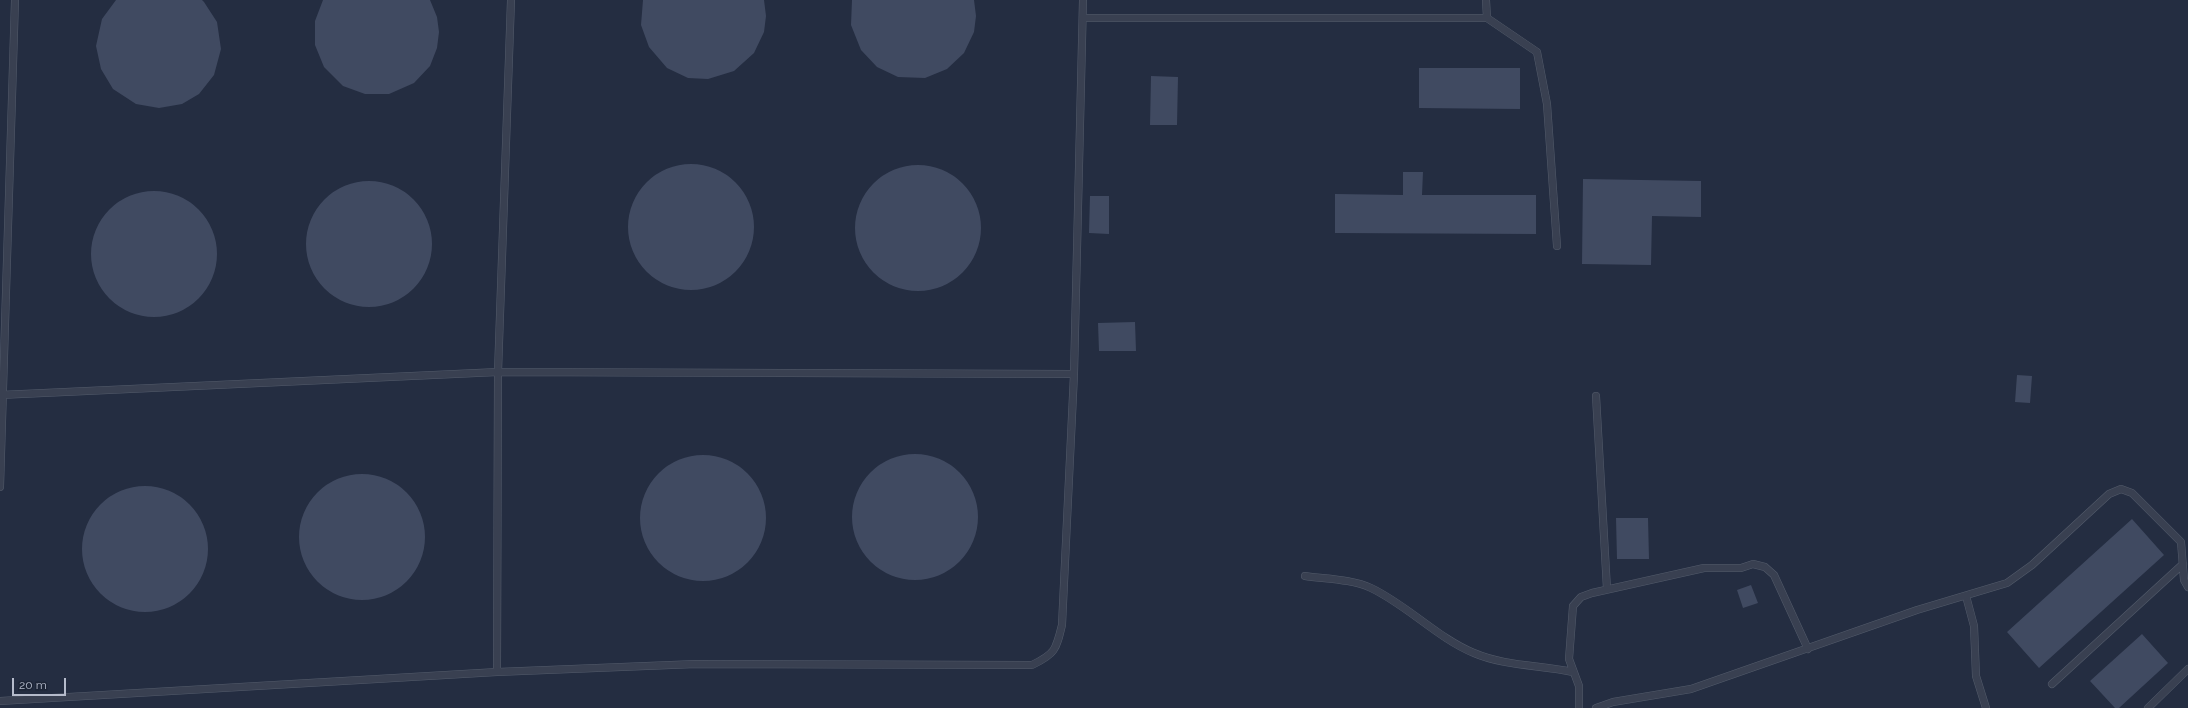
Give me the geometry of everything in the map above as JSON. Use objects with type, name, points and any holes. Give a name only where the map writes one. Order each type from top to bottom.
[{"type":"lane","points":[[0,487],[1,395],[14,0]]},
{"type":"lane","points":[[497,672],[498,372],[511,0]]},
{"type":"lane","points":[[0,701],[497,672],[696,664],[1032,665],[1050,656],[1058,644],[1062,625],[1074,374],[1083,0]]},
{"type":"lane","points":[[1486,0],[1487,18]]},
{"type":"lane","points":[[1083,18],[1487,18],[1537,52],[1547,104],[1557,246]]},
{"type":"lane","points":[[1,395],[498,372],[1074,374]]},
{"type":"lane","points":[[1596,396],[1607,589]]},
{"type":"lane","points":[[1596,708],[1613,702],[1691,689],[1917,610],[2007,584],[2032,565],[2109,494],[2121,489],[2132,493],[2181,542],[2184,580],[2188,587]]},
{"type":"lane","points":[[1579,708],[1579,686],[1569,659],[1573,606],[1581,597],[1607,589],[1704,568],[1741,568],[1753,564],[1765,567],[1774,575],[1808,649]]},
{"type":"lane","points":[[2052,684],[2183,564]]},
{"type":"lane","points":[[1305,576],[1347,581],[1370,587],[1390,598],[1473,653],[1501,660],[1573,672]]},
{"type":"lane","points":[[1966,596],[1974,626],[1976,676],[1986,708]]},
{"type":"lane","points":[[2148,708],[2188,669]]},
{"type":"building","points":[[116,0],[202,0],[204,2],[217,22],[221,49],[214,75],[199,94],[182,104],[159,108],[136,104],[113,89],[101,69],[96,46],[102,19]]},
{"type":"building","points":[[323,0],[430,0],[437,17],[439,32],[437,48],[430,66],[414,83],[389,94],[365,94],[343,86],[324,67],[315,45],[315,21]]},
{"type":"building","points":[[643,0],[764,0],[766,16],[764,32],[754,53],[734,71],[708,79],[688,78],[667,68],[649,47],[641,25]]},
{"type":"building","points":[[852,0],[974,0],[976,16],[974,32],[964,53],[947,69],[925,78],[898,77],[877,67],[861,50],[851,25]]},
{"type":"building","points":[[1419,68],[1520,68],[1520,109],[1419,108]]},
{"type":"building","points":[[1151,76],[1178,77],[1177,125],[1150,125]]},
{"type":"building","points":[[691,164],[715,169],[726,175],[739,187],[749,203],[754,227],[749,251],[743,262],[731,275],[715,285],[691,290],[667,285],[656,279],[643,267],[633,251],[628,227],[633,203],[639,192],[651,179],[667,169]]},
{"type":"building","points":[[918,165],[942,170],[953,176],[966,188],[976,204],[981,228],[976,252],[970,263],[958,276],[942,286],[918,291],[894,286],[883,280],[870,268],[860,252],[855,228],[860,204],[866,193],[878,180],[894,170]]},
{"type":"building","points":[[1403,172],[1423,172],[1422,195],[1536,195],[1536,234],[1335,233],[1335,194],[1403,195]]},
{"type":"building","points":[[1583,179],[1701,181],[1701,217],[1652,216],[1651,265],[1582,264]]},
{"type":"building","points":[[369,181],[393,186],[404,192],[417,204],[427,220],[432,244],[427,268],[421,279],[409,292],[393,302],[369,307],[345,302],[334,296],[321,284],[311,268],[306,244],[311,220],[317,209],[329,196],[345,186]]},
{"type":"building","points":[[154,191],[178,196],[189,202],[202,214],[212,230],[217,254],[212,278],[206,289],[194,302],[178,312],[154,317],[130,312],[119,306],[106,294],[96,278],[91,254],[96,230],[102,219],[114,206],[130,196]]},
{"type":"building","points":[[1090,196],[1109,196],[1109,234],[1089,233]]},
{"type":"building","points":[[1135,322],[1136,351],[1099,351],[1098,323]]},
{"type":"building","points":[[2017,375],[2032,376],[2030,403],[2015,402]]},
{"type":"building","points":[[915,454],[939,459],[950,465],[963,477],[973,493],[978,517],[973,541],[967,552],[955,565],[939,575],[915,580],[891,575],[880,569],[867,557],[857,541],[852,517],[857,493],[863,482],[875,469],[891,459]]},
{"type":"building","points":[[703,455],[727,460],[738,466],[751,478],[761,494],[766,518],[761,542],[755,553],[743,566],[727,576],[703,581],[679,576],[668,570],[655,558],[645,542],[640,518],[645,494],[651,483],[663,470],[679,460]]},
{"type":"building","points":[[362,474],[386,479],[397,485],[410,497],[420,513],[425,537],[420,561],[414,572],[402,585],[386,595],[362,600],[338,595],[327,589],[314,577],[304,561],[299,537],[304,513],[310,502],[322,489],[338,479]]},
{"type":"building","points":[[145,486],[169,491],[180,497],[193,509],[203,525],[208,549],[203,573],[197,584],[185,597],[169,607],[145,612],[121,607],[110,601],[97,589],[87,573],[82,549],[87,525],[93,514],[105,501],[121,491]]},
{"type":"building","points":[[1616,518],[1648,518],[1649,559],[1617,559]]},
{"type":"building","points":[[2132,519],[2164,555],[2039,668],[2007,632]]},
{"type":"building","points":[[1751,585],[1758,603],[1743,608],[1737,590]]},
{"type":"building","points":[[2142,634],[2168,663],[2119,708],[2115,708],[2090,681]]}]
